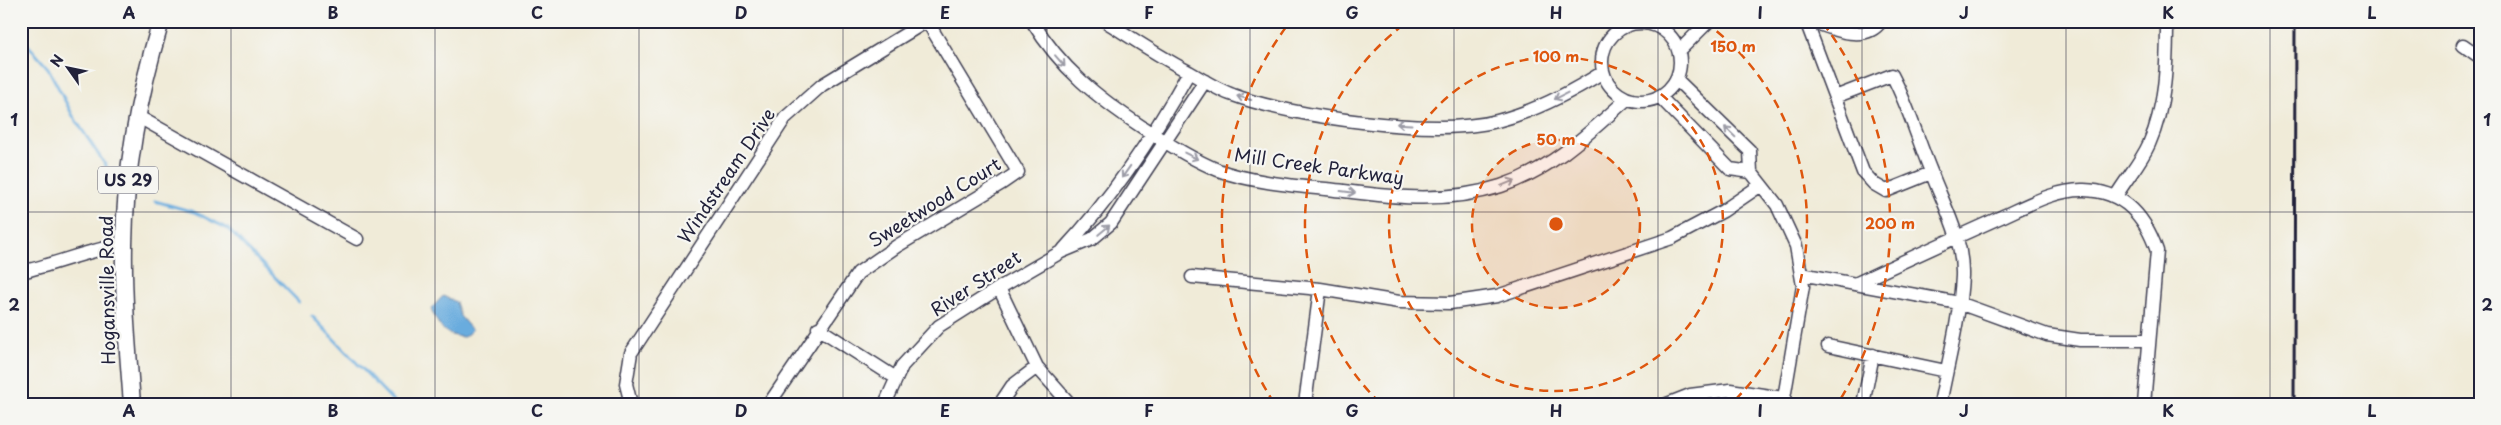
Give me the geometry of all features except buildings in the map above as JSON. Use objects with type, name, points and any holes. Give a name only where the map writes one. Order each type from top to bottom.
[{"type":"main road","name":"Hogansville Road","points":[[132,404],[124,244],[128,180],[137,116],[161,21]]},
{"type":"street","name":"Sweetwood Court","points":[[769,404],[818,328],[858,273],[897,246],[1018,172],[927,21]]},
{"type":"street","name":"Windstream Drive","points":[[631,404],[626,384],[631,353],[785,118],[822,85],[927,21]]},
{"type":"street","name":"Mill Creek Parkway","points":[[1032,21],[1063,65],[1099,98],[1166,143],[1219,170],[1268,181],[1393,198],[1462,197],[1502,185],[1546,166],[1578,143],[1627,98]]},
{"type":"street","points":[[1105,21],[1167,62],[1232,95],[1288,110],[1371,122],[1468,126],[1497,121],[1543,106],[1603,72]]},
{"type":"street","points":[[1679,51],[1709,21]]},
{"type":"street","points":[[1806,21],[1863,172],[1874,184],[1886,191],[1931,173]]},
{"type":"street","points":[[1812,21],[1836,30],[1865,34],[1878,27],[1881,21]]},
{"type":"street","points":[[2116,196],[2149,145],[2158,118],[2167,58],[2167,21]]},
{"type":"street","points":[[1635,22],[1657,23],[1672,36],[1679,51],[1681,62],[1676,79],[1672,86],[1659,96],[1639,101],[1627,98],[1616,92],[1608,83],[1603,72],[1602,59],[1604,47],[1612,35],[1622,27],[1635,22]]},
{"type":"street","points":[[2463,45],[2480,57]]},
{"type":"street","name":"River Street","points":[[1061,252],[1096,215],[1152,134],[1189,72]]},
{"type":"street","points":[[1835,97],[1892,75],[1908,106],[1931,173],[1958,236],[1962,274],[1959,303],[1940,404]]},
{"type":"street","points":[[1667,404],[1690,396],[1730,390],[1783,401],[1803,286],[1796,246],[1777,205],[1751,172],[1750,151],[1676,79]]},
{"type":"street","name":"River Street","points":[[885,404],[902,366],[939,326],[1061,252],[1092,239],[1112,223],[1205,81]]},
{"type":"street","points":[[1659,96],[1730,169],[1751,172]]},
{"type":"street","points":[[137,116],[356,239]]},
{"type":"street","points":[[1192,277],[1320,289],[1399,302],[1450,303],[1498,296],[1672,238],[1723,211],[1761,185]]},
{"type":"street","points":[[1855,284],[1958,236],[2060,194],[2084,190],[2116,196],[2137,212],[2149,228],[2157,251],[2144,404]]},
{"type":"street","points":[[21,272],[58,263],[103,248],[124,244]]},
{"type":"street","points":[[1801,274],[1959,303],[2047,335],[2080,340],[2148,340]]},
{"type":"street","points":[[999,288],[1037,368],[1070,404]]},
{"type":"street","points":[[1305,404],[1320,289]]},
{"type":"street","points":[[818,328],[896,378]]},
{"type":"street","points":[[1828,346],[1946,371]]},
{"type":"street","points":[[1863,404],[1873,355]]},
{"type":"street","points":[[1000,404],[1012,386],[1037,368]]},
{"type":"water","points":[[443,296],[456,302],[460,316],[472,330],[464,337],[451,335],[446,332],[431,309]]},
{"type":"waterway","points":[[21,37],[48,68],[73,116],[112,175]]},
{"type":"waterway","points":[[155,201],[194,212],[228,229],[299,302]]},
{"type":"waterway","points":[[312,316],[396,404]]},
{"type":"railway","points":[[2294,404],[2295,21]]}]
